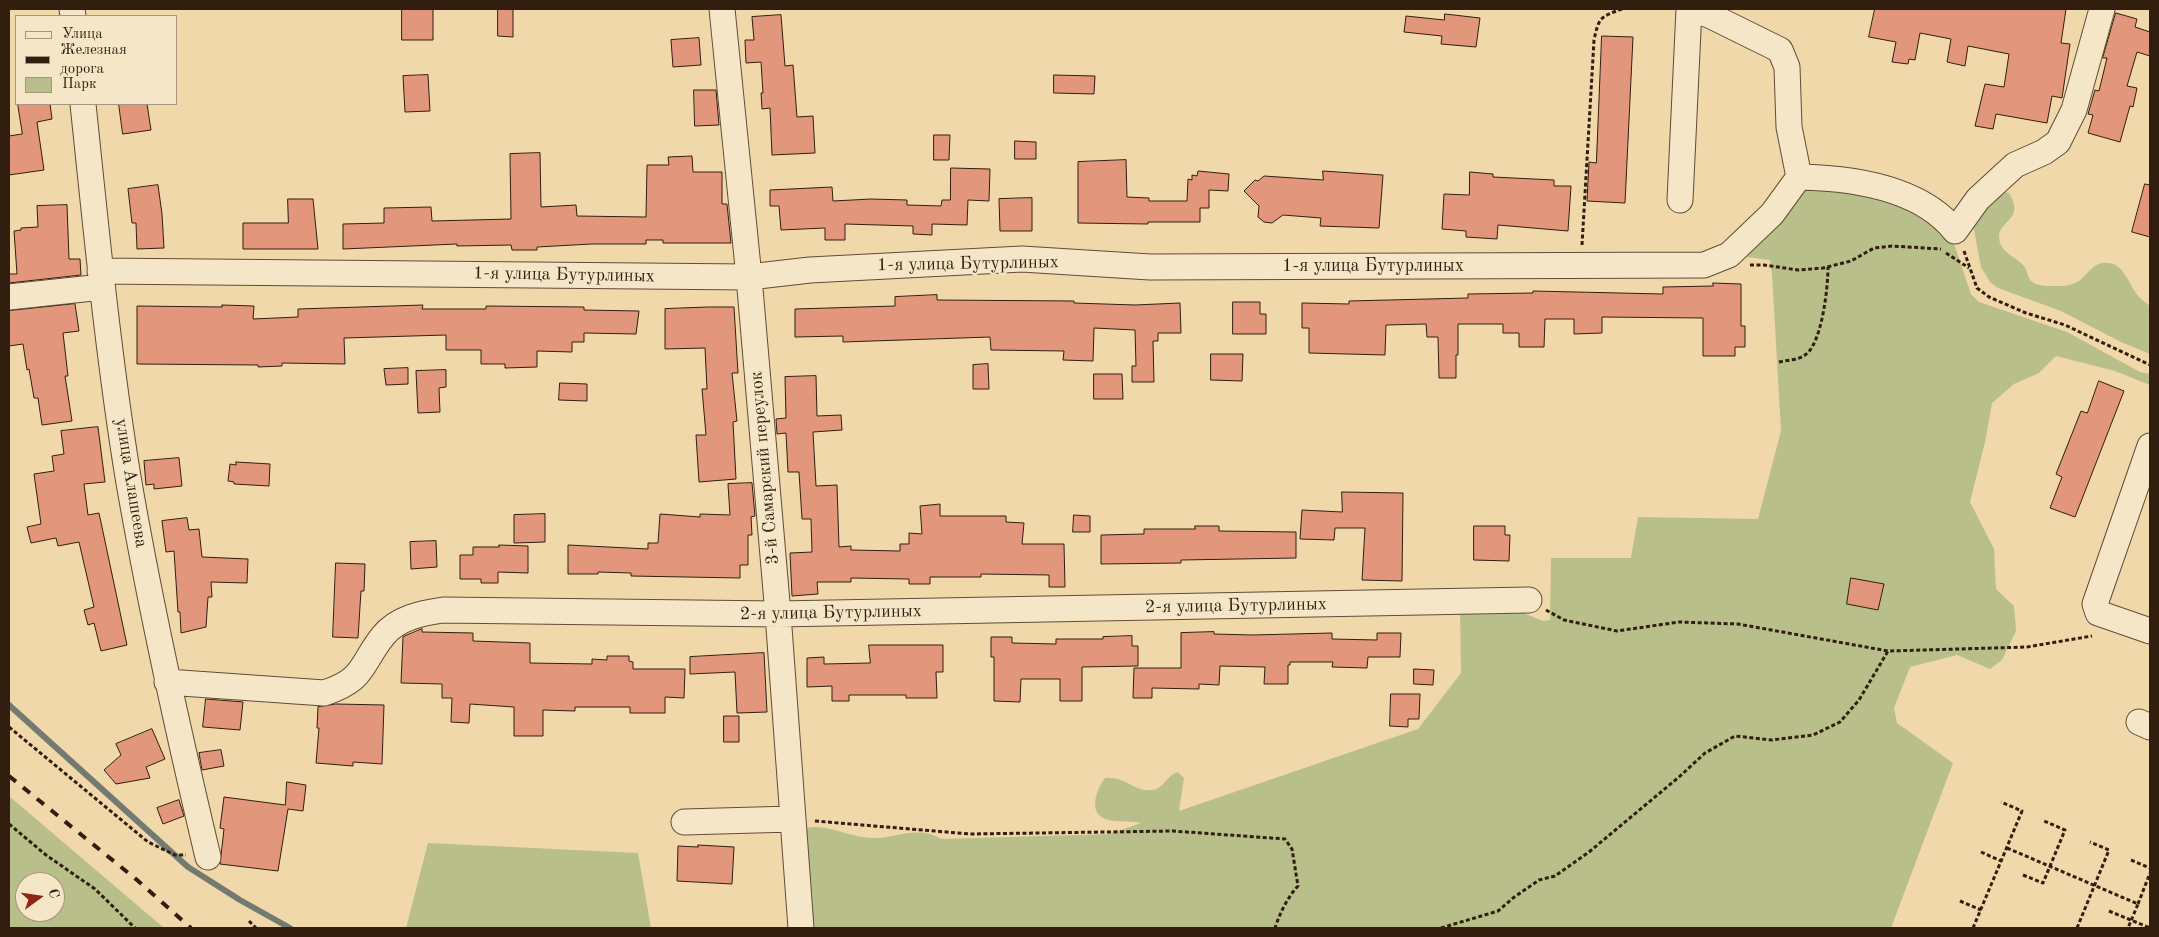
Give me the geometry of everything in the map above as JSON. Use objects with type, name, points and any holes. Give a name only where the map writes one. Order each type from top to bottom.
[{"type":"street","name":"3-й Самарский переулок","points":[[722,9],[749,277],[778,614],[801,928]]},
{"type":"street","points":[[1680,200],[1689,9],[1709,15],[1780,50],[1787,67],[1788,127],[1798,177],[1857,181],[1912,198],[1936,212],[1955,231],[1978,199],[2015,165],[2044,152],[2058,142],[2074,110],[2102,9]]},
{"type":"street","name":"улица Алашеева","points":[[83,105],[101,279],[128,477],[167,682],[208,857]]},
{"type":"street","name":"1-я улица Бутурлиных","points":[[9,297],[101,279],[749,277],[810,270],[1022,259],[1150,267],[1704,265],[1729,255],[1772,214],[1798,177]]},
{"type":"street","points":[[2150,446],[2095,604],[2098,613],[2150,631]]},
{"type":"street","name":"2-я улица Бутурлиных","points":[[167,682],[324,693],[341,688],[352,681],[364,667],[384,634],[402,621],[422,613],[443,610],[778,614],[1529,600]]},
{"type":"street","points":[[684,822],[792,820]]},
{"type":"path","points":[[1581,266],[1594,40],[1600,19],[1604,15],[1622,9]]},
{"type":"path","points":[[1955,231],[1961,242],[1977,288],[1989,297],[2026,313],[2065,325],[2150,365]]},
{"type":"path","points":[[1747,265],[1764,265],[1798,270],[1828,267],[1851,261],[1874,248],[1892,246],[1940,248],[1970,268]]},
{"type":"path","points":[[1779,362],[1804,357],[1816,344],[1828,291],[1828,267]]},
{"type":"path","points":[[1529,600],[1564,620],[1617,631],[1678,622],[1738,624],[1888,651],[2028,647],[2100,634]]},
{"type":"path","points":[[1441,928],[1498,911],[1539,880],[1556,876],[1589,852],[1705,753],[1735,736],[1772,740],[1813,735],[1840,722],[1859,700],[1888,651]]},
{"type":"path","points":[[9,726],[148,842],[175,855],[208,857]]},
{"type":"path","points":[[1973,928],[2022,811],[2001,802]]},
{"type":"path","points":[[792,820],[970,834],[1173,830],[1285,839],[1292,849],[1298,886],[1279,914],[1275,928]]},
{"type":"path","points":[[2023,875],[2043,883],[2065,830],[2044,821]]},
{"type":"path","points":[[9,824],[46,855],[95,889],[135,928]]},
{"type":"path","points":[[2077,928],[2109,850],[2090,842]]},
{"type":"path","points":[[2006,848],[2138,904]]},
{"type":"path","points":[[1981,852],[2002,861]]},
{"type":"path","points":[[2131,860],[2150,868]]},
{"type":"path","points":[[2128,928],[2150,873]]},
{"type":"path","points":[[1960,902],[1981,910]]},
{"type":"path","points":[[2109,911],[2150,928]]},
{"type":"path","points":[[249,921],[256,928]]},
{"type":"green space","points":[[1824,184],[1920,211],[1953,241],[1971,294],[1979,302],[2067,332],[2140,372],[2150,374],[2150,385],[2115,371],[2056,356],[2039,373],[2014,384],[1992,403],[1985,442],[1970,502],[1994,549],[1996,589],[2014,606],[2016,631],[2002,660],[1990,669],[1957,655],[1910,667],[1894,708],[1897,723],[1953,763],[1891,928],[805,928],[805,828],[822,827],[856,836],[873,838],[908,833],[924,833],[941,839],[1110,834],[1141,823],[1112,821],[1100,816],[1096,811],[1095,801],[1098,790],[1105,778],[1118,779],[1141,789],[1153,790],[1160,787],[1178,772],[1184,778],[1179,811],[1418,729],[1461,673],[1460,608],[1506,606],[1543,621],[1550,620],[1551,558],[1631,558],[1638,517],[1758,519],[1781,431],[1772,274],[1770,260],[1740,256],[1800,189]]},
{"type":"green space","points":[[2000,191],[2009,193],[2014,203],[2012,217],[2000,231],[1999,238],[2002,247],[2024,266],[2031,281],[2044,286],[2069,285],[2075,283],[2098,264],[2109,263],[2119,268],[2139,297],[2150,306],[2150,354],[2121,342],[2061,311],[1998,288],[1990,282],[1981,267],[1973,224]]},
{"type":"green space","points":[[9,796],[164,928],[9,928]]},
{"type":"green space","points":[[428,843],[638,853],[651,928],[406,928]]},
{"type":"building","points":[[402,9],[433,9],[433,40],[402,40]]},
{"type":"building","points":[[498,9],[513,9],[513,37],[498,36]]},
{"type":"building","points":[[1875,9],[2066,9],[2061,43],[2070,44],[2062,98],[2052,96],[2047,123],[1996,114],[1993,129],[1975,126],[1985,84],[2004,87],[2009,54],[1968,46],[1965,66],[1947,62],[1951,39],[1920,33],[1915,60],[1909,59],[1908,64],[1892,62],[1896,42],[1869,37]]},
{"type":"building","points":[[2116,13],[2137,19],[2135,27],[2150,32],[2150,56],[2137,52],[2127,86],[2137,88],[2133,107],[2130,106],[2120,142],[2088,133],[2093,115],[2088,114],[2095,90],[2099,91],[2107,58],[2103,58]]},
{"type":"building","points":[[1445,14],[1480,18],[1476,47],[1441,44],[1442,36],[1404,32],[1406,16],[1444,20]]},
{"type":"building","points":[[781,15],[785,66],[793,65],[797,117],[813,116],[815,153],[772,155],[770,108],[762,109],[761,62],[746,63],[745,40],[754,40],[752,17]]},
{"type":"building","points":[[1602,36],[1633,37],[1625,203],[1587,201],[1589,162],[1596,163]]},
{"type":"building","points":[[699,38],[701,65],[673,67],[671,40]]},
{"type":"building","points":[[428,75],[430,111],[405,112],[403,76]]},
{"type":"building","points":[[1054,75],[1095,76],[1094,94],[1054,93]]},
{"type":"building","points":[[694,90],[716,90],[719,125],[695,126]]},
{"type":"building","points":[[18,105],[50,105],[52,119],[37,122],[44,170],[9,175],[9,136],[22,134]]},
{"type":"building","points":[[119,105],[147,105],[151,130],[123,134]]},
{"type":"building","points":[[934,135],[950,135],[949,160],[934,160]]},
{"type":"building","points":[[1015,141],[1036,142],[1036,159],[1015,159]]},
{"type":"building","points":[[540,153],[541,207],[576,205],[577,216],[646,217],[647,165],[669,165],[668,157],[692,156],[693,172],[722,172],[722,204],[727,204],[731,243],[663,243],[663,240],[646,240],[646,244],[537,247],[537,250],[512,250],[511,245],[457,246],[457,244],[343,249],[343,224],[384,223],[384,208],[431,207],[432,221],[511,219],[510,154]]},
{"type":"building","points":[[1126,160],[1127,197],[1149,198],[1149,201],[1187,201],[1188,179],[1192,180],[1192,175],[1197,176],[1198,171],[1229,174],[1228,191],[1209,190],[1209,208],[1200,208],[1200,222],[1148,222],[1148,224],[1078,223],[1078,162]]},
{"type":"building","points":[[951,168],[990,169],[989,201],[968,200],[967,225],[932,224],[932,235],[913,234],[913,226],[845,224],[845,240],[825,240],[825,228],[781,230],[779,206],[770,206],[770,190],[832,187],[833,201],[907,200],[907,205],[941,206],[942,200],[950,200]]},
{"type":"building","points":[[1323,171],[1383,175],[1379,228],[1320,226],[1321,218],[1283,215],[1272,223],[1264,222],[1258,217],[1259,206],[1244,191],[1255,180],[1258,181],[1264,176],[1323,180]]},
{"type":"building","points":[[1470,172],[1493,174],[1493,177],[1554,180],[1554,186],[1571,186],[1568,231],[1498,225],[1497,239],[1466,237],[1466,231],[1442,229],[1444,194],[1469,195]]},
{"type":"building","points":[[2145,184],[2150,185],[2150,237],[2132,232]]},
{"type":"building","points":[[158,185],[164,248],[137,249],[136,223],[132,223],[128,189]]},
{"type":"building","points":[[1032,198],[1032,231],[1000,231],[999,199]]},
{"type":"building","points":[[288,199],[313,199],[318,249],[243,249],[243,223],[288,223]]},
{"type":"building","points":[[67,205],[69,259],[80,259],[81,275],[9,283],[9,274],[17,274],[14,231],[21,230],[21,228],[38,227],[37,206]]},
{"type":"building","points":[[1713,283],[1741,284],[1741,326],[1745,326],[1745,347],[1735,347],[1735,356],[1703,356],[1703,318],[1602,317],[1602,333],[1574,334],[1574,319],[1545,319],[1544,347],[1519,347],[1519,333],[1503,333],[1503,324],[1458,324],[1456,378],[1439,378],[1438,337],[1427,337],[1426,324],[1386,325],[1385,355],[1309,353],[1309,328],[1302,328],[1302,303],[1349,304],[1349,301],[1468,298],[1468,294],[1533,293],[1533,291],[1663,294],[1663,287],[1713,286]]},
{"type":"building","points":[[937,295],[937,300],[1074,301],[1074,303],[1135,305],[1180,303],[1181,333],[1158,333],[1158,341],[1153,341],[1154,382],[1132,382],[1132,366],[1136,366],[1135,330],[1094,328],[1093,361],[1063,360],[1064,351],[991,350],[990,337],[843,342],[843,336],[795,337],[795,309],[895,306],[895,297]]},
{"type":"building","points":[[1233,302],[1260,302],[1260,314],[1266,314],[1266,334],[1233,334]]},
{"type":"building","points":[[75,304],[79,331],[63,333],[68,376],[65,376],[72,421],[42,425],[38,398],[34,398],[23,344],[9,346],[9,311]]},
{"type":"building","points":[[222,305],[254,306],[253,319],[298,317],[298,309],[423,305],[422,309],[486,309],[486,306],[584,307],[584,310],[639,311],[636,334],[584,333],[584,342],[572,342],[572,352],[537,351],[537,367],[505,368],[505,364],[481,364],[481,350],[446,350],[446,335],[344,338],[345,364],[282,363],[282,366],[258,367],[258,365],[137,364],[137,306],[222,307]]},
{"type":"building","points":[[734,307],[738,373],[732,373],[737,421],[733,422],[736,479],[699,482],[696,435],[706,435],[702,389],[707,389],[705,348],[665,349],[665,309]]},
{"type":"building","points":[[1211,354],[1243,354],[1242,381],[1211,380]]},
{"type":"building","points":[[988,364],[989,389],[973,389],[973,365]]},
{"type":"building","points":[[408,368],[408,384],[386,385],[384,369]]},
{"type":"building","points":[[446,370],[446,387],[439,388],[440,412],[418,413],[416,371]]},
{"type":"building","points":[[1094,374],[1122,374],[1123,399],[1094,399]]},
{"type":"building","points":[[816,376],[817,416],[841,415],[842,430],[813,432],[816,486],[837,485],[839,547],[851,546],[851,550],[900,551],[900,544],[909,544],[909,533],[922,534],[920,506],[940,504],[940,516],[1006,516],[1006,522],[1024,523],[1022,544],[1064,544],[1065,587],[1049,587],[1049,575],[981,574],[981,577],[930,577],[930,584],[909,584],[909,579],[851,578],[851,582],[817,582],[818,594],[792,596],[790,553],[812,552],[811,519],[802,519],[799,472],[788,472],[786,433],[777,434],[776,419],[786,418],[785,377]]},
{"type":"building","points":[[2099,381],[2124,391],[2075,517],[2050,508],[2062,477],[2056,474],[2081,411],[2087,413]]},
{"type":"building","points":[[560,383],[587,384],[587,401],[559,400]]},
{"type":"building","points":[[98,427],[105,482],[84,484],[88,515],[99,513],[127,645],[101,651],[94,623],[88,625],[84,610],[94,607],[79,542],[58,546],[56,538],[31,543],[27,527],[41,524],[34,474],[54,471],[52,456],[64,454],[61,431]]},
{"type":"building","points":[[179,458],[182,486],[154,489],[154,484],[146,485],[144,461]]},
{"type":"building","points":[[236,462],[270,464],[269,486],[234,484],[234,482],[228,481],[230,464],[236,465]]},
{"type":"building","points":[[752,483],[755,516],[751,517],[752,535],[748,535],[748,565],[740,565],[740,578],[631,576],[631,573],[598,572],[598,574],[568,574],[568,545],[648,549],[648,543],[658,543],[660,514],[700,517],[700,514],[730,515],[728,484]]},
{"type":"building","points":[[1342,492],[1403,493],[1402,581],[1362,580],[1365,528],[1335,528],[1334,540],[1300,539],[1302,510],[1342,512]]},
{"type":"building","points":[[545,514],[545,542],[514,543],[514,515]]},
{"type":"building","points":[[1074,515],[1090,516],[1090,532],[1073,532]]},
{"type":"building","points":[[187,518],[189,530],[199,529],[202,557],[248,559],[247,583],[211,582],[212,597],[208,597],[206,627],[181,633],[174,551],[166,552],[162,521]]},
{"type":"building","points":[[1195,526],[1219,526],[1219,531],[1296,532],[1296,558],[1181,560],[1181,563],[1101,564],[1101,535],[1144,534],[1144,529],[1195,529]]},
{"type":"building","points":[[1474,526],[1505,526],[1505,535],[1510,535],[1509,561],[1474,560]]},
{"type":"building","points":[[436,541],[437,567],[411,569],[410,542]]},
{"type":"building","points":[[499,545],[528,546],[528,573],[498,572],[498,583],[481,583],[481,579],[460,579],[460,555],[473,555],[473,547],[499,547]]},
{"type":"building","points":[[336,563],[365,564],[364,591],[361,591],[358,638],[333,637]]},
{"type":"building","points":[[1851,578],[1884,584],[1878,610],[1847,604]]},
{"type":"building","points":[[422,629],[422,632],[473,633],[473,641],[530,643],[530,663],[592,664],[592,659],[607,660],[607,656],[629,656],[629,661],[633,662],[633,669],[685,669],[684,698],[665,697],[665,713],[630,713],[630,707],[575,707],[575,711],[543,710],[543,736],[514,736],[514,707],[470,704],[469,723],[451,722],[452,698],[442,698],[442,684],[401,683],[403,637]]},
{"type":"building","points":[[1214,632],[1214,634],[1252,635],[1332,633],[1332,639],[1377,640],[1377,633],[1401,633],[1400,657],[1368,657],[1367,668],[1332,667],[1333,662],[1290,662],[1290,665],[1288,665],[1288,684],[1264,684],[1265,667],[1220,666],[1219,685],[1199,684],[1199,689],[1152,688],[1152,698],[1133,698],[1134,668],[1181,668],[1181,633]]},
{"type":"building","points":[[1132,636],[1132,646],[1138,646],[1138,666],[1082,667],[1082,701],[1060,701],[1060,679],[1021,679],[1020,702],[994,701],[994,657],[991,657],[991,637],[1012,637],[1012,643],[1056,644],[1056,639],[1103,639],[1103,637]]},
{"type":"building","points":[[869,645],[943,645],[943,672],[936,672],[937,698],[906,698],[906,695],[849,695],[849,701],[832,701],[832,686],[807,687],[807,658],[824,657],[824,664],[870,663]]},
{"type":"building","points":[[764,653],[767,712],[737,713],[735,672],[690,674],[690,657]]},
{"type":"building","points":[[1414,669],[1434,670],[1433,685],[1414,684]]},
{"type":"building","points":[[1391,694],[1420,694],[1419,719],[1408,719],[1408,727],[1390,726]]},
{"type":"building","points":[[206,699],[243,702],[240,730],[203,727]]},
{"type":"building","points":[[336,704],[384,705],[382,764],[353,762],[353,766],[316,763],[319,728],[317,728],[318,707]]},
{"type":"building","points":[[724,716],[739,716],[739,742],[724,742]]},
{"type":"building","points":[[152,729],[165,759],[146,767],[150,778],[116,784],[104,770],[121,755],[116,744]]},
{"type":"building","points":[[221,750],[224,766],[202,770],[199,753]]},
{"type":"building","points":[[287,782],[306,785],[303,811],[288,809],[278,871],[220,864],[224,829],[220,828],[224,797],[285,805]]},
{"type":"building","points":[[179,800],[184,816],[163,824],[157,808]]},
{"type":"building","points":[[698,845],[734,847],[732,884],[677,881],[678,846],[698,847]]},
{"type":"waterway","points":[[9,705],[188,867],[240,900],[290,928]]},
{"type":"railway","points":[[9,776],[137,880],[191,928]]}]
